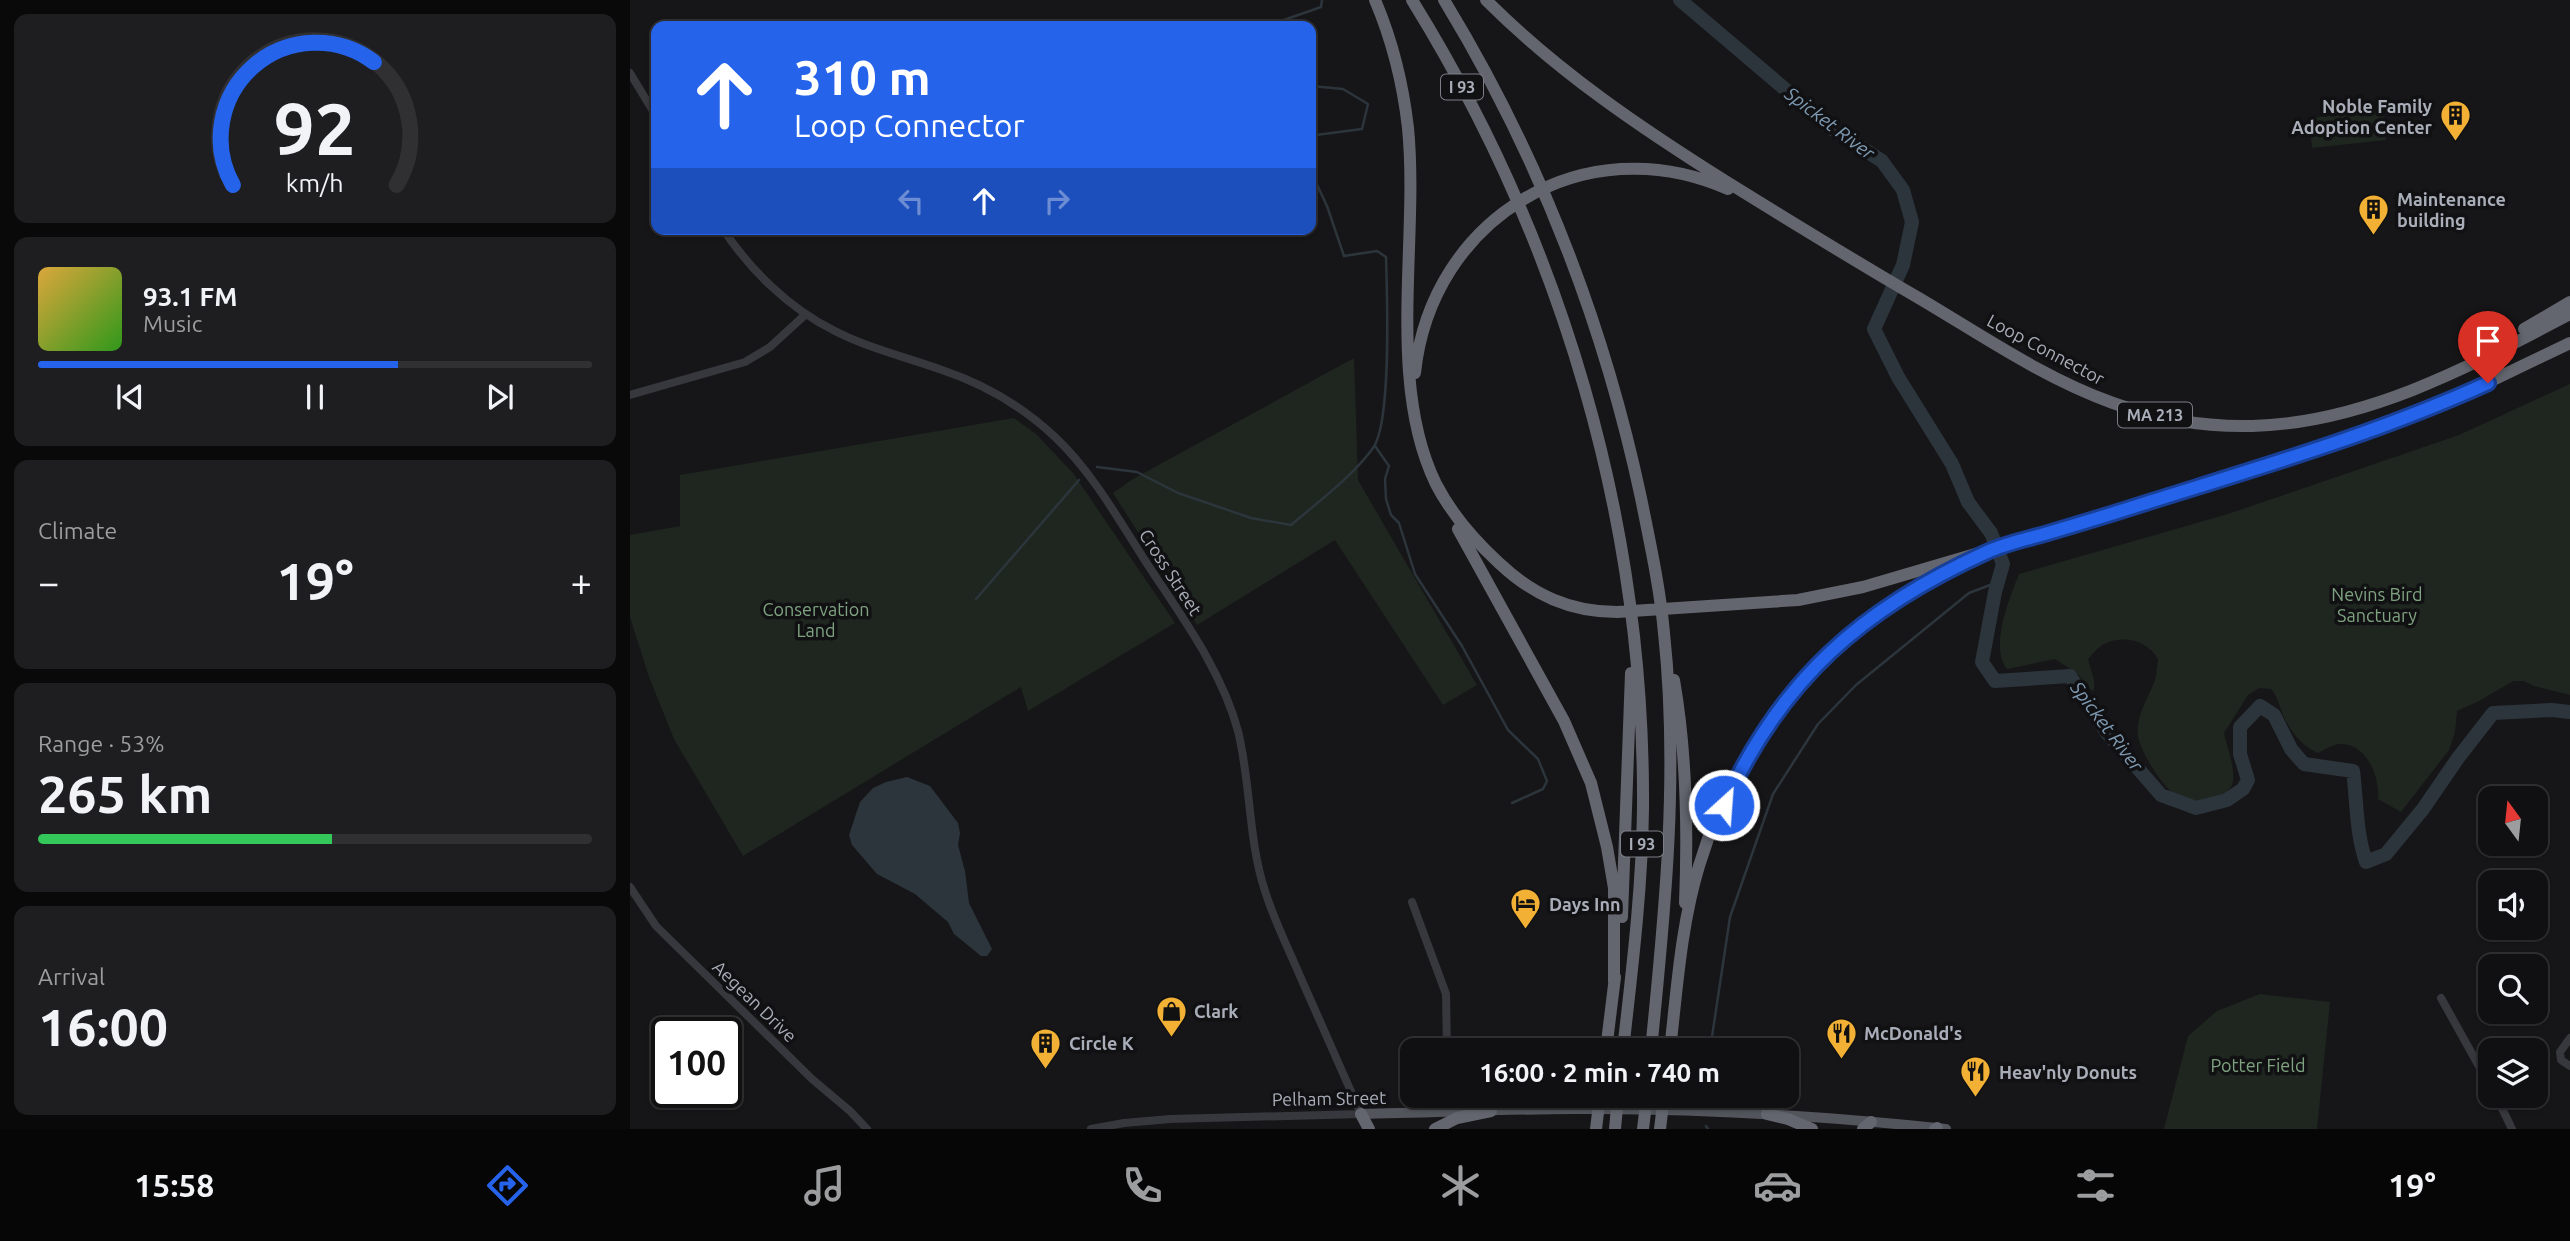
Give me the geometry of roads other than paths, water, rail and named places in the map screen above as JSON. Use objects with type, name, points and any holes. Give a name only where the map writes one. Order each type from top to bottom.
[{"type":"highway","points":[[1375,0],[1395,60],[1408,127],[1409,381],[1423,451],[1461,536],[1564,721],[1591,783],[1614,888],[1614,982]]},
{"type":"highway","name":"I 93","points":[[1412,0],[1468,99],[1528,225],[1564,321],[1597,432],[1611,494],[1629,586],[1641,720],[1642,836],[1636,939],[1624,1038]]},
{"type":"highway","name":"I 93","points":[[1444,0],[1496,90],[1533,165],[1588,305],[1619,408],[1658,585],[1665,634],[1671,795],[1668,879],[1652,1038]]},
{"type":"highway","points":[[1486,0],[1543,52],[1600,97],[1674,149],[1766,206]]},
{"type":"highway","points":[[1415,410],[1415,373],[1419,348],[1425,320],[1441,285],[1452,265],[1474,237],[1499,215],[1526,197],[1579,176],[1640,169],[1701,179],[1766,206]]},
{"type":"highway","name":"Loop Connector","points":[[1766,206],[1887,280],[2073,387],[2115,404],[2164,418],[2221,425],[2260,425],[2301,422],[2363,407],[2441,377],[2570,314]]},
{"type":"highway","points":[[2441,377],[2570,302]]},
{"type":"highway","points":[[1443,497],[1474,539],[1523,583],[1557,603],[1596,612],[1617,612],[1819,597],[2013,544],[2338,443],[2452,399],[2570,345]]},
{"type":"highway","points":[[1683,942],[1699,866],[1717,821],[1748,757],[1785,701],[1810,670],[1867,619],[1920,584],[1988,551]]},
{"type":"highway","points":[[1665,634],[1679,711],[1687,832],[1683,942],[1671,1038]]},
{"type":"highway","points":[[1607,1038],[1624,894],[1626,771],[1634,638]]},
{"type":"highway","points":[[1596,1129],[1599,1108]]},
{"type":"highway","points":[[1615,1129],[1617,1108]]},
{"type":"highway","points":[[1643,1129],[1646,1108]]},
{"type":"highway","points":[[1660,1129],[1663,1108]]},
{"type":"highway","points":[[1435,1129],[1457,1118],[1491,1111]]},
{"type":"highway","points":[[1361,1114],[1363,1129]]},
{"type":"highway","points":[[1361,1114],[1369,1129]]},
{"type":"highway","points":[[1767,1114],[1812,1129]]},
{"type":"main road","name":"Pelham Street","points":[[1361,1114],[1574,1109],[1767,1114],[1868,1126],[1939,1129]]},
{"type":"street","points":[[630,73],[651,108]]},
{"type":"street","name":"Cross Street","points":[[728,235],[762,278],[806,314],[849,338],[942,369],[1005,399],[1032,417],[1054,435],[1097,488],[1196,640],[1225,694],[1237,727],[1244,758],[1255,846],[1265,891],[1361,1114]]},
{"type":"street","points":[[630,395],[745,362],[770,348],[806,314]]},
{"type":"street","name":"Aegean Drive","points":[[630,887],[656,926],[866,1129]]},
{"type":"street","points":[[1412,902],[1446,994],[1447,1038]]},
{"type":"street","points":[[2441,998],[2478,1064]]},
{"type":"street","points":[[2570,1038],[2560,1052],[2561,1060],[2570,1066]]},
{"type":"street","points":[[1444,1112],[1446,1108]]},
{"type":"street","points":[[2502,1108],[2512,1129]]},
{"type":"street","name":"Pelham Street","points":[[1091,1129],[1124,1123],[1182,1119],[1361,1114]]},
{"type":"waterway","points":[[1281,21],[1321,7],[1322,0]]},
{"type":"waterway","name":"Spicket River","points":[[1680,0],[1831,128],[1882,161],[1903,190],[1912,222],[1903,265],[1874,329],[1898,377],[1952,464],[1968,502],[1991,533],[2003,564],[1982,662],[1995,681],[2070,676],[2107,733],[2161,795],[2196,808],[2227,800],[2243,789],[2248,780],[2240,754],[2240,727],[2260,706],[2274,715],[2291,749],[2304,764],[2353,771],[2359,829],[2366,862],[2386,854],[2423,809],[2493,713],[2552,710],[2570,712]]},
{"type":"waterway","points":[[1316,86],[1343,89],[1368,104],[1362,129],[1316,135]]},
{"type":"waterway","points":[[1097,467],[1137,472],[1178,493],[1251,518],[1291,525],[1346,478],[1373,448],[1379,434],[1386,386],[1386,257],[1377,251],[1344,256],[1316,183]]},
{"type":"waterway","points":[[1375,446],[1389,466],[1385,479],[1386,499],[1391,515],[1399,523],[1415,574],[1462,646],[1508,730],[1538,759],[1547,781],[1543,789],[1512,803]]},
{"type":"waterway","points":[[976,599],[1079,480]]},
{"type":"waterway","points":[[1712,1038],[1730,917],[1773,794],[1818,724],[1856,685],[1969,593],[1998,582]]},
{"type":"place","name":"Noble Family Adoption Center","points":[[2455,143]]},
{"type":"place","name":"Maintenance building","points":[[2374,236]]},
{"type":"place","name":"Days Inn","points":[[1526,931]]},
{"type":"place","name":"Clark","points":[[1171,1038]]},
{"type":"place","name":"McDonald's","points":[[1841,1060]]},
{"type":"place","name":"Circle K","points":[[1046,1070]]},
{"type":"place","name":"Heav'nly Donuts","points":[[1976,1099]]},
{"type":"park label","name":"Nevins Bird Sanctuary","points":[[2377,604]]},
{"type":"park label","name":"Conservation Land","points":[[816,619]]},
{"type":"park label","name":"Potter Field","points":[[2258,1065]]}]
